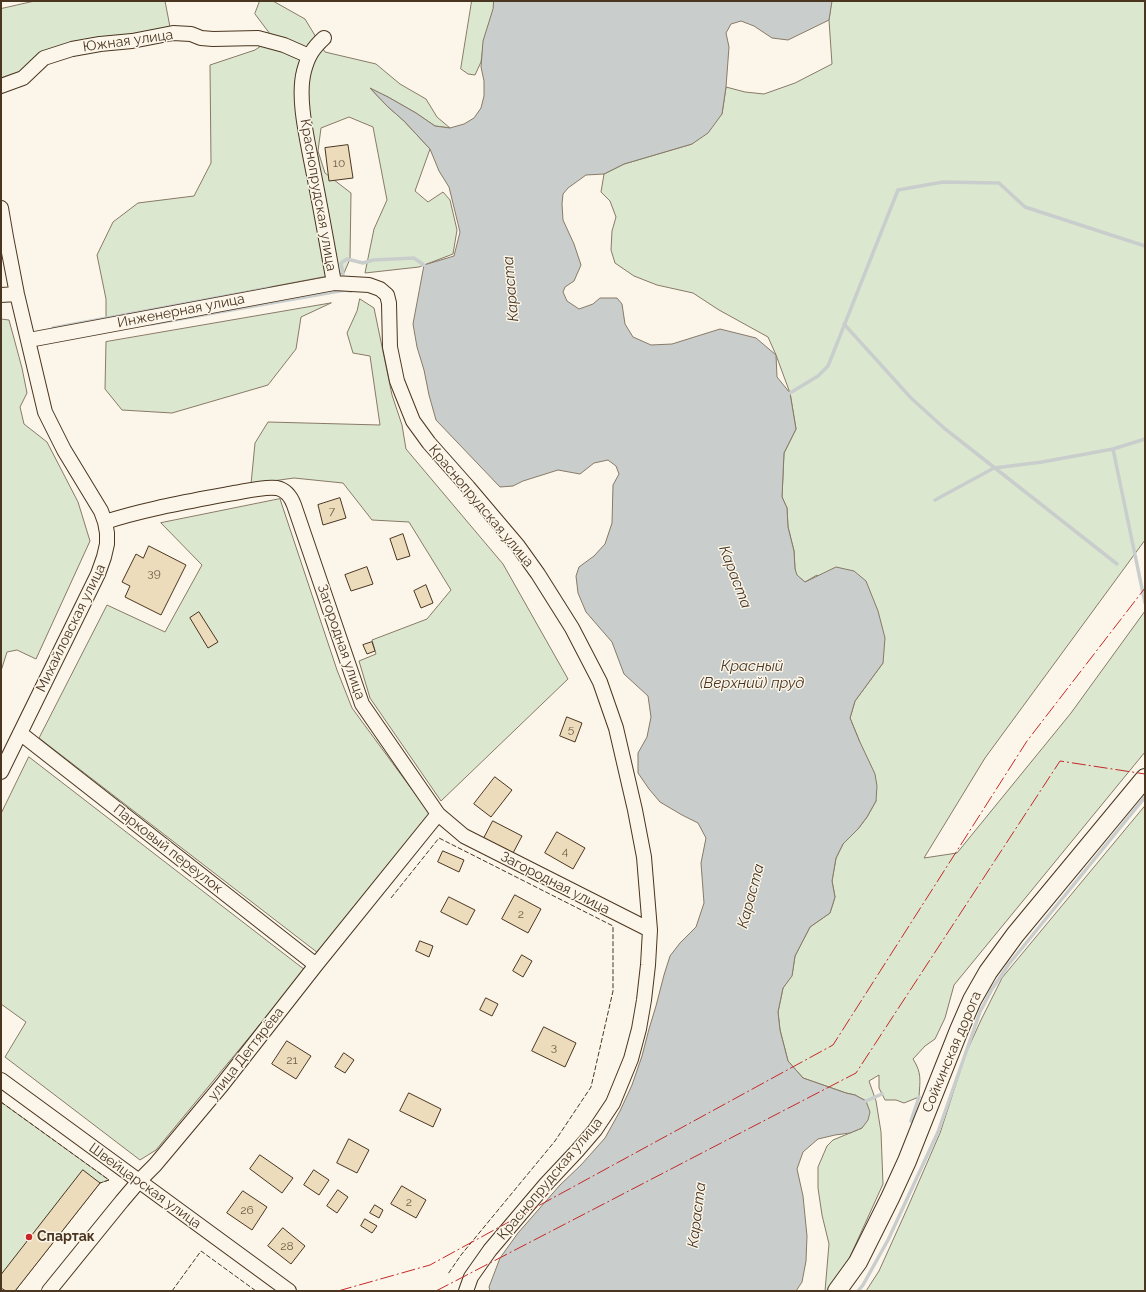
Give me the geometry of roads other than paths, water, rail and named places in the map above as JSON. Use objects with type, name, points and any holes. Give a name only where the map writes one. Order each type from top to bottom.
[{"type":"main road","name":"Сойкинская дорога","points":[[837,1291],[858,1262],[890,1198],[907,1161],[972,1000],[988,972],[1015,935],[1145,778]]},
{"type":"street","name":"Южная улица","points":[[1,86],[23,78],[44,58],[72,49],[100,44],[132,41],[172,33],[191,34],[201,38],[213,39],[258,38],[284,45],[309,56]]},
{"type":"street","name":"Краснопрудская улица","points":[[324,38],[315,46],[309,56],[304,72],[302,89],[304,119],[334,283],[370,284],[380,288],[387,295],[389,303],[390,347],[397,381],[413,421],[429,443],[518,546],[538,574],[572,628],[600,682],[616,728],[644,857],[650,930],[648,965],[639,1029],[631,1059],[613,1103],[595,1130],[546,1184],[490,1250],[471,1277],[466,1291]]},
{"type":"street","name":"Михайловская улица","points":[[1,208],[18,294],[45,412],[64,450],[101,511],[107,533],[107,544],[98,574],[1,772]]},
{"type":"street","name":"Инженерная улица","points":[[29,340],[334,283]]},
{"type":"street","points":[[1,295],[18,294]]},
{"type":"street","name":"Загородная улица","points":[[105,522],[123,516],[183,503],[259,489],[277,488],[286,492],[294,505],[362,704],[438,814],[464,836],[650,930]]},
{"type":"street","name":"Парковый переулок","points":[[20,733],[316,965]]},
{"type":"street","name":"улица Дегтярёва","points":[[50,1291],[139,1181],[156,1165],[222,1085],[316,965],[438,814]]},
{"type":"street","name":"Швейцарская улица","points":[[1,1080],[289,1291]]},
{"type":"water","name":"Красный (Верхний) пруд","points":[[494,1],[832,1],[829,20],[788,40],[772,38],[754,26],[741,21],[731,24],[726,33],[729,47],[722,114],[708,133],[692,144],[624,164],[604,174],[586,175],[568,188],[563,194],[562,204],[563,220],[574,244],[581,265],[574,281],[565,287],[563,292],[567,301],[579,309],[593,304],[600,298],[617,298],[622,304],[625,324],[633,337],[651,345],[672,344],[720,329],[756,338],[776,355],[777,377],[790,393],[796,429],[784,453],[782,497],[787,508],[788,527],[794,551],[795,569],[797,575],[805,582],[836,567],[854,571],[866,581],[878,611],[885,638],[883,663],[855,701],[850,718],[875,774],[877,786],[876,801],[858,829],[843,844],[836,858],[832,881],[835,897],[830,913],[810,927],[795,956],[792,976],[783,988],[778,1012],[780,1030],[788,1061],[803,1078],[855,1095],[866,1101],[870,1112],[868,1120],[862,1128],[850,1133],[818,1139],[803,1152],[797,1169],[803,1196],[807,1236],[806,1261],[802,1282],[796,1291],[490,1291],[489,1287],[500,1258],[518,1233],[560,1185],[581,1165],[605,1138],[620,1111],[632,1085],[642,1056],[670,956],[680,943],[696,927],[704,903],[701,863],[706,838],[698,823],[660,802],[638,773],[638,753],[647,737],[651,717],[648,696],[624,674],[612,642],[586,612],[578,593],[576,576],[579,567],[594,556],[605,544],[612,523],[613,485],[619,474],[616,466],[608,460],[594,463],[580,474],[558,470],[523,481],[513,486],[500,487],[436,420],[429,395],[413,324],[424,265],[454,256],[460,232],[449,187],[439,171],[430,149],[370,88],[416,113],[435,126],[450,128],[464,124],[474,118],[481,108],[484,96],[484,81],[481,67],[483,41]]},
{"type":"waterway","points":[[790,393],[818,376],[828,366],[898,190],[943,182],[999,183],[1025,207],[1145,246]]},
{"type":"waterway","points":[[343,274],[341,263],[347,259],[363,263],[373,260],[414,258],[424,265]]},
{"type":"waterway","points":[[53,328],[270,288]]},
{"type":"waterway","points":[[151,324],[345,290],[351,291]]},
{"type":"waterway","points":[[844,324],[911,398],[944,428],[1117,564]]},
{"type":"waterway","points":[[935,500],[994,468],[1042,462],[1113,449],[1145,439]]},
{"type":"waterway","points":[[1113,449],[1145,603]]},
{"type":"waterway","points":[[858,1291],[863,1285],[888,1240],[938,1132],[980,1012],[992,989],[1009,964],[1145,797]]},
{"type":"waterway","points":[[866,1101],[882,1094]]},
{"type":"waterway","points":[[911,1121],[919,1097]]},
{"type":"place","name":"Спартак","points":[[29,1237]]},
{"type":"water label","name":"Караста","points":[[511,289]]},
{"type":"water label","name":"Караста","points":[[735,577]]},
{"type":"water label","name":"Караста","points":[[751,896]]},
{"type":"water label","name":"Караста","points":[[697,1215]]}]
